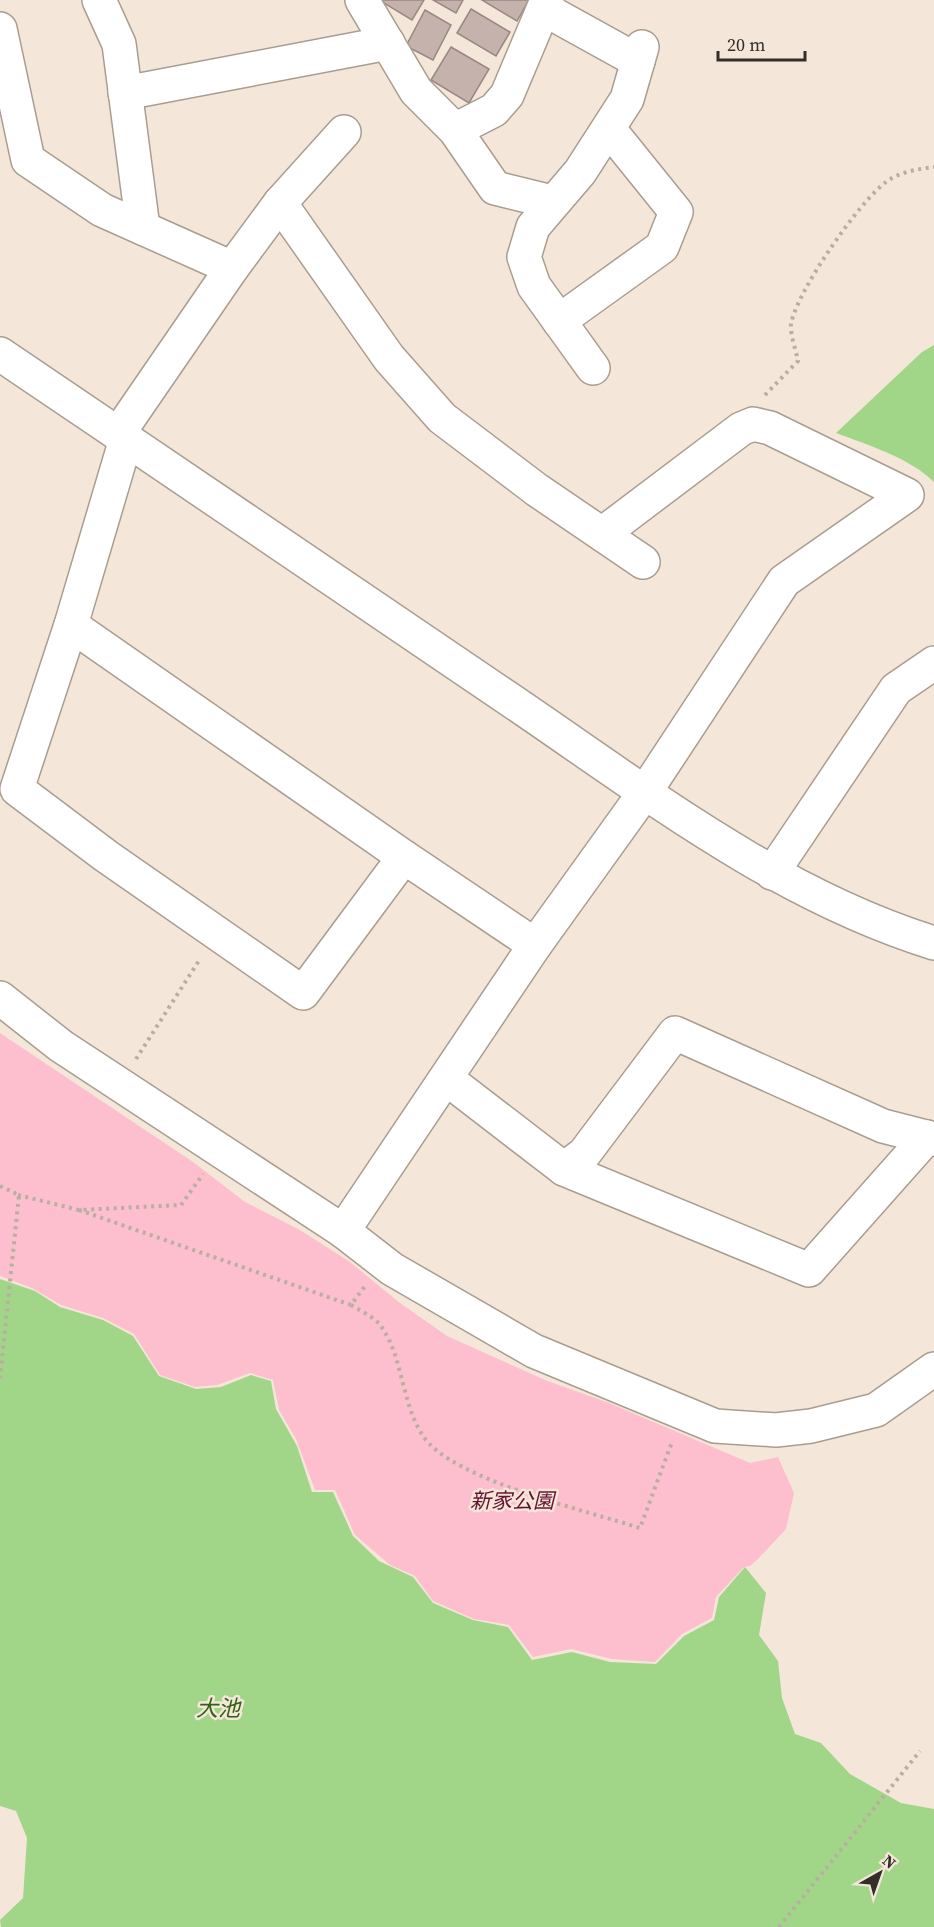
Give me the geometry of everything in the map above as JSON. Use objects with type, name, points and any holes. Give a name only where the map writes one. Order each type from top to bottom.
[{"type":"street","points":[[99,0],[119,44],[143,228]]},
{"type":"street","points":[[362,0],[416,91],[455,130],[495,188],[552,202]]},
{"type":"street","points":[[455,130],[494,110],[507,95],[546,4],[640,54],[627,99],[580,172],[533,227],[524,257],[534,286],[593,368]]},
{"type":"street","points":[[0,29],[28,160],[102,210],[232,268]]},
{"type":"street","points":[[125,93],[387,43]]},
{"type":"street","points":[[559,321],[662,247],[676,213],[609,129]]},
{"type":"street","points":[[344,132],[280,203],[232,268],[122,436],[71,626],[17,789],[106,856],[303,993],[404,857]]},
{"type":"street","points":[[280,203],[389,358],[442,418],[537,490],[644,562]]},
{"type":"street","points":[[0,354],[645,792],[772,873],[852,913],[934,943]]},
{"type":"street","points":[[343,1231],[535,945],[645,792],[784,581],[907,495],[770,428],[753,424],[741,429],[602,534]]},
{"type":"street","points":[[71,626],[535,945]]},
{"type":"street","points":[[772,873],[897,689],[934,663]]},
{"type":"street","points":[[0,998],[61,1046],[221,1148],[343,1231],[383,1262],[534,1351],[715,1426],[776,1430],[811,1426],[876,1410],[934,1369]]},
{"type":"street","points":[[447,1079],[564,1169],[809,1270],[931,1138],[883,1126],[675,1033],[584,1154],[564,1169]]},
{"type":"path","points":[[753,424],[760,401],[798,361],[791,326],[824,257],[865,201],[887,180],[914,170],[934,167]]},
{"type":"path","points":[[120,1083],[217,933]]},
{"type":"path","points":[[79,1210],[181,1205],[221,1148]]},
{"type":"path","points":[[0,1186],[18,1195],[79,1210],[351,1305],[380,1324],[393,1349],[409,1410],[424,1438],[449,1460],[476,1476],[640,1528],[683,1412]]},
{"type":"path","points":[[0,1378],[18,1195]]},
{"type":"path","points":[[351,1305],[383,1262]]},
{"type":"path","points":[[779,1927],[920,1751]]},
{"type":"green space","name":"新家公園","points":[[0,1033],[193,1162],[245,1202],[300,1230],[350,1262],[400,1303],[447,1336],[545,1380],[609,1403],[750,1463],[778,1457],[794,1493],[786,1529],[757,1560],[750,1566],[744,1567],[716,1597],[712,1618],[682,1634],[655,1662],[612,1659],[571,1649],[533,1657],[509,1625],[474,1619],[433,1601],[415,1576],[390,1565],[355,1535],[335,1490],[315,1490],[296,1439],[279,1410],[273,1380],[250,1373],[217,1385],[195,1387],[160,1375],[134,1334],[103,1318],[61,1305],[32,1288],[0,1276]]},
{"type":"water","points":[[934,345],[934,482],[901,459],[836,433],[922,352]]},
{"type":"water","name":"大池","points":[[0,1279],[35,1291],[60,1307],[103,1320],[133,1336],[159,1376],[196,1389],[221,1387],[251,1375],[271,1381],[276,1409],[297,1446],[312,1492],[333,1492],[353,1536],[379,1561],[413,1577],[433,1603],[473,1620],[508,1627],[532,1660],[572,1652],[610,1662],[656,1664],[684,1636],[714,1620],[719,1597],[745,1567],[766,1593],[759,1635],[778,1661],[782,1698],[795,1734],[821,1743],[850,1774],[901,1803],[934,1809],[934,1927],[1,1927],[0,1920],[23,1898],[27,1838],[16,1811],[0,1806]]},
{"type":"building","points":[[379,0],[424,0],[412,20]]},
{"type":"building","points":[[433,0],[463,0],[456,13]]},
{"type":"building","points":[[482,0],[529,0],[517,21]]},
{"type":"building","points":[[471,9],[510,32],[496,56],[457,33]]},
{"type":"building","points":[[425,10],[451,25],[433,60],[406,46]]},
{"type":"building","points":[[451,47],[489,69],[469,103],[431,80]]}]
